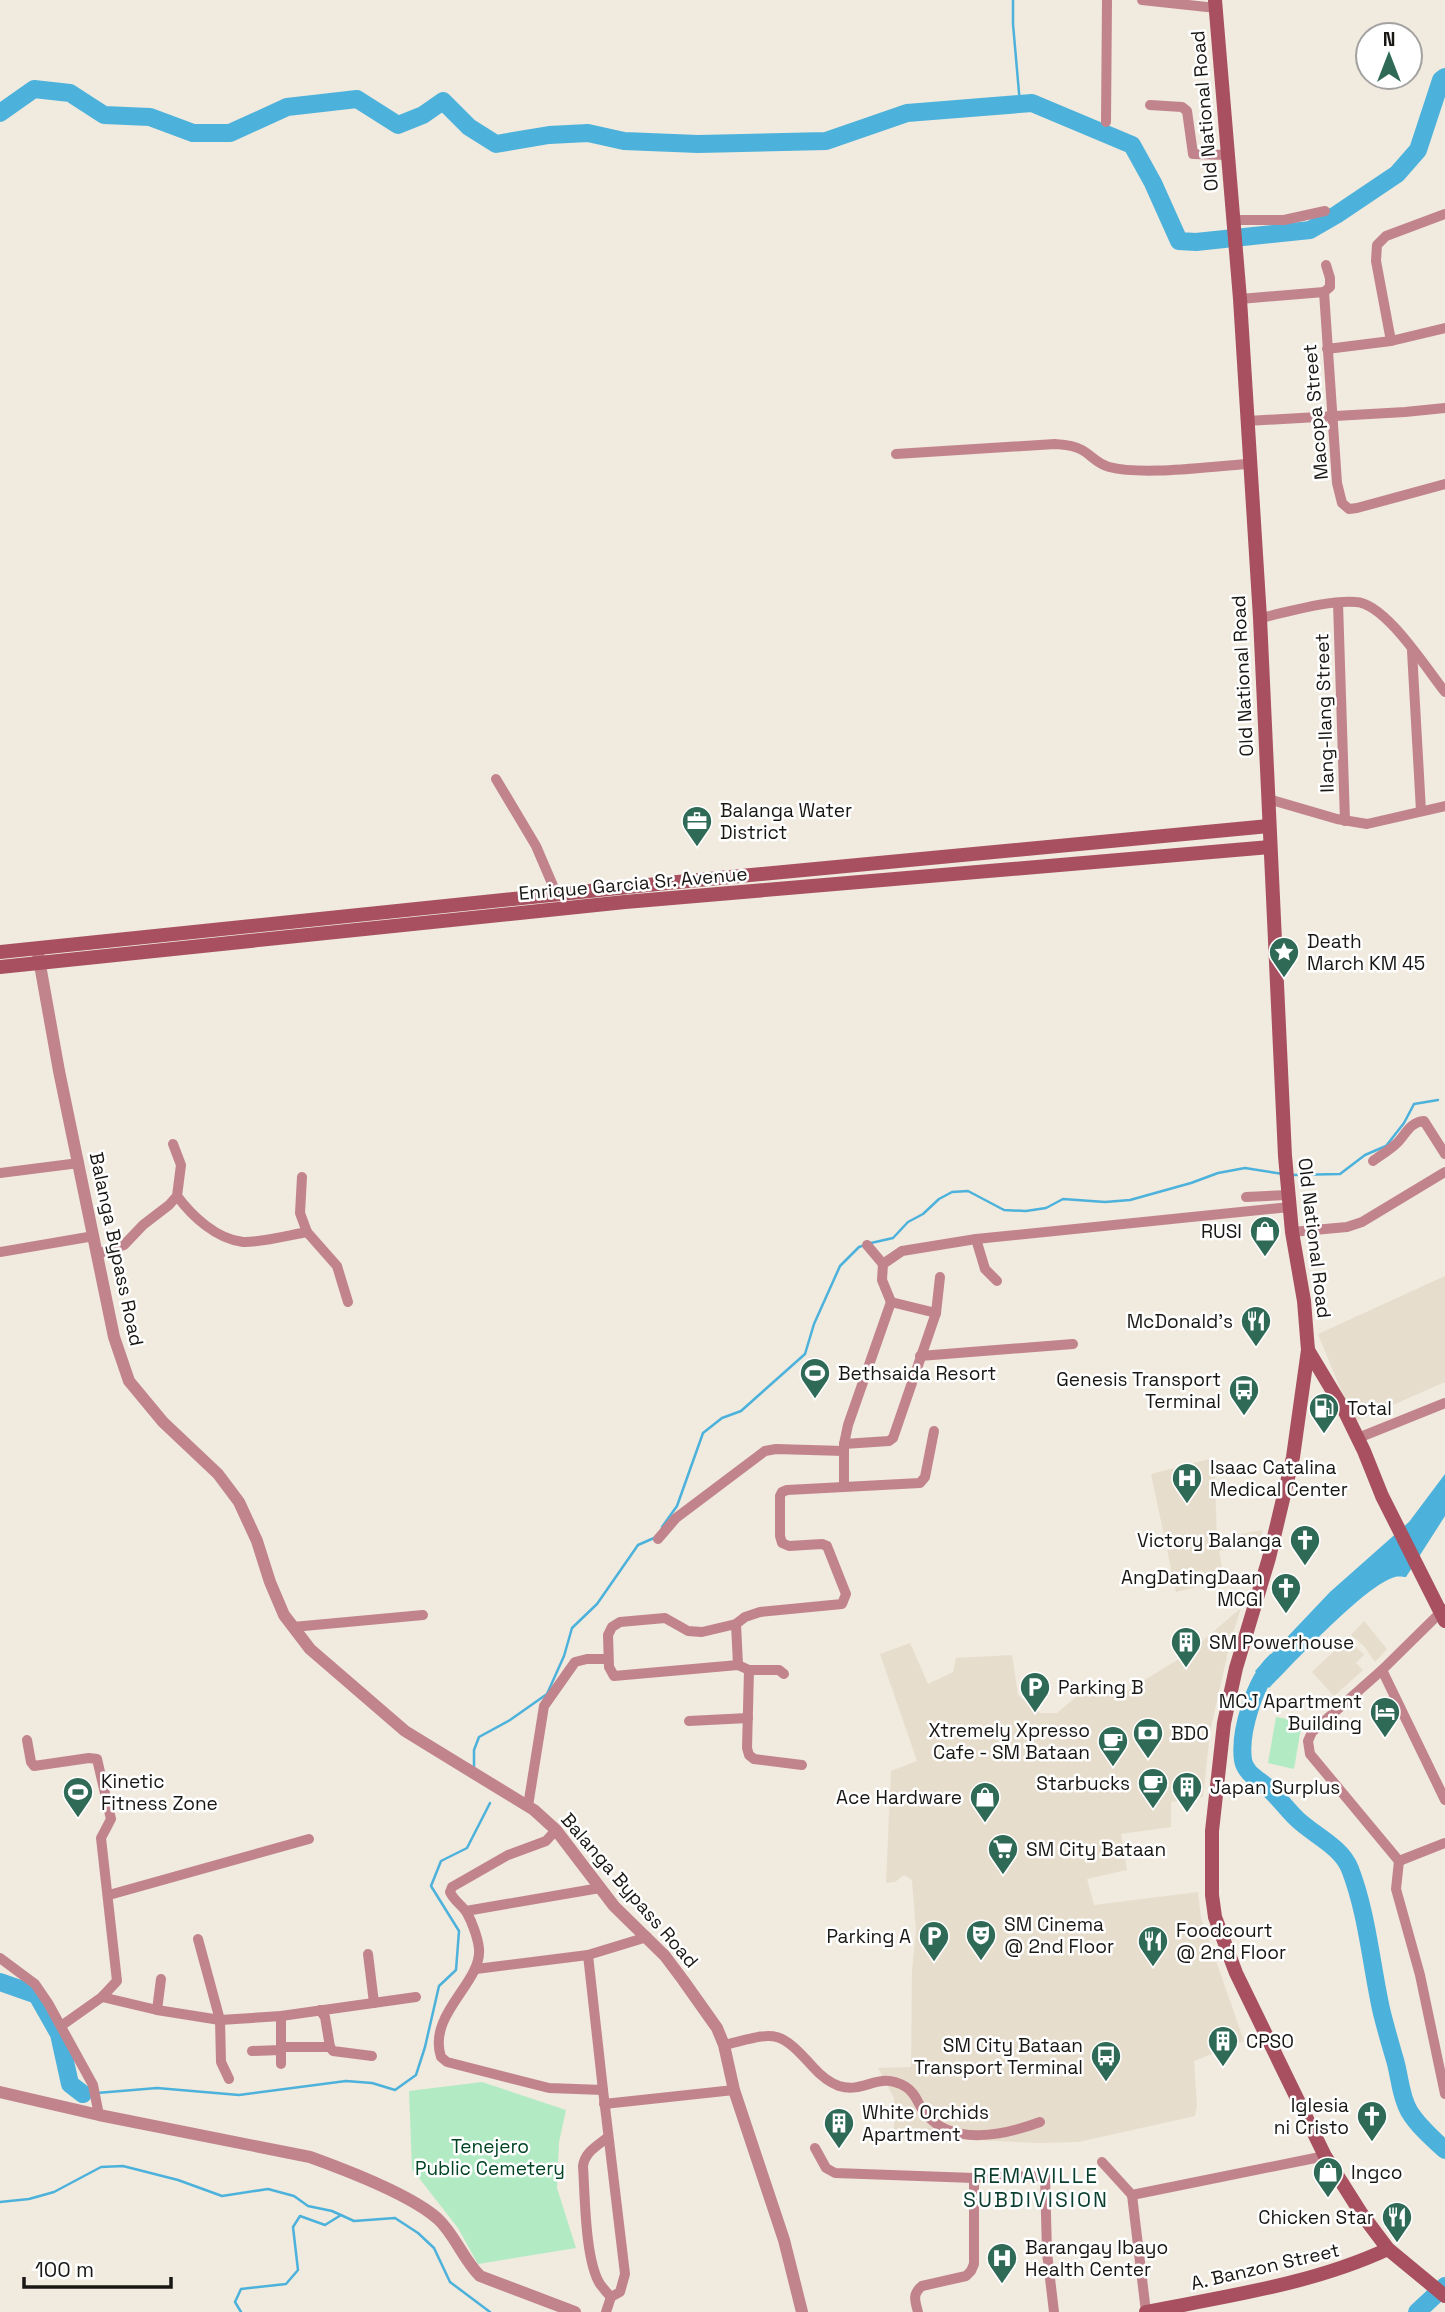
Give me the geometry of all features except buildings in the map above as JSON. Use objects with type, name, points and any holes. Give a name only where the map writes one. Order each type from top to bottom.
[{"type":"main road","name":"Old National Road","points":[[1215,4],[1240,299],[1260,618],[1269,847],[1288,1189],[1308,1350]]},
{"type":"main road","name":"Enrique Garcia Sr. Avenue","points":[[0,967],[623,895],[1269,826]]},
{"type":"main road","name":"Enrique Garcia Sr. Avenue","points":[[0,952],[558,895],[623,895],[1269,847]]},
{"type":"main road","points":[[1308,1350],[1358,1438],[1421,1576],[1444,1614]]},
{"type":"main road","points":[[1308,1350],[1293,1457],[1269,1558],[1236,1668],[1224,1723],[1212,1831],[1215,1917],[1223,1943],[1250,2004],[1325,2155],[1361,2213],[1388,2249],[1445,2296]]},
{"type":"main road","name":"A. Banzon Street","points":[[1146,2312],[1305,2278],[1354,2265],[1388,2249]]},
{"type":"street","points":[[1106,122],[1107,0]]},
{"type":"street","points":[[1142,0],[1215,4]]},
{"type":"street","points":[[1150,104],[1182,107],[1187,111],[1193,154],[1227,155]]},
{"type":"street","points":[[1233,223],[1284,220],[1325,211]]},
{"type":"street","points":[[1391,341],[1376,261],[1377,245],[1386,236],[1445,214]]},
{"type":"street","name":"Macopa Street","points":[[1326,265],[1331,278],[1331,287],[1324,292],[1327,349],[1337,483],[1342,503],[1349,509],[1445,484]]},
{"type":"street","points":[[1240,299],[1324,292]]},
{"type":"street","points":[[1327,349],[1391,341],[1445,328]]},
{"type":"street","points":[[1247,421],[1445,408]]},
{"type":"street","points":[[896,454],[1055,444],[1083,450],[1107,467],[1132,470],[1249,464]]},
{"type":"street","points":[[1260,618],[1338,603],[1358,602],[1381,613],[1445,692]]},
{"type":"street","name":"Ilang-Ilang Street","points":[[1338,603],[1345,821]]},
{"type":"street","points":[[1412,650],[1421,811]]},
{"type":"street","points":[[496,779],[536,846],[558,895]]},
{"type":"street","points":[[1268,799],[1345,821],[1378,823],[1445,806]]},
{"type":"street","name":"Balanga Bypass Road","points":[[37,948],[59,1071],[114,1337],[130,1381],[163,1422],[218,1474],[239,1502],[257,1541],[284,1615],[310,1649],[405,1731],[527,1806],[556,1830],[614,1906],[665,1956],[683,1980],[717,2028],[724,2045],[734,2090],[784,2240],[802,2312]]},
{"type":"street","points":[[1373,1161],[1420,1121],[1429,1126],[1445,1154]]},
{"type":"street","points":[[97,1254],[124,1245],[177,1196],[181,1165],[173,1144]]},
{"type":"street","points":[[0,1173],[79,1163]]},
{"type":"street","points":[[1292,1232],[1347,1227],[1362,1222],[1445,1172]]},
{"type":"street","points":[[302,1177],[300,1213],[307,1232],[337,1266],[348,1303]]},
{"type":"street","points":[[1246,1197],[1288,1189]]},
{"type":"street","points":[[883,1264],[902,1251],[1288,1189]]},
{"type":"street","points":[[177,1196],[191,1214],[219,1234],[243,1242],[307,1232]]},
{"type":"street","points":[[0,1252],[93,1236]]},
{"type":"street","points":[[976,1239],[985,1269],[997,1281]]},
{"type":"street","points":[[844,1487],[844,1448],[848,1424],[891,1302],[882,1280],[883,1264],[867,1245]]},
{"type":"street","points":[[658,1539],[676,1518],[765,1451],[844,1448],[889,1441],[893,1438],[936,1313],[940,1277]]},
{"type":"street","points":[[891,1302],[936,1313]]},
{"type":"street","points":[[920,1356],[1073,1344]]},
{"type":"street","points":[[1358,1438],[1445,1403]]},
{"type":"street","points":[[784,1674],[779,1670],[749,1670],[738,1665],[619,1676],[611,1673],[608,1635],[612,1627],[620,1622],[665,1618],[688,1631],[702,1632],[736,1625],[745,1617],[760,1612],[842,1604],[846,1594],[827,1546],[789,1546],[782,1543],[779,1496],[787,1490],[920,1483],[925,1477],[934,1430]]},
{"type":"street","points":[[1444,1614],[1312,1732],[1308,1741],[1310,1754],[1399,1861],[1396,1889],[1420,1975],[1445,2094]]},
{"type":"street","points":[[293,1627],[423,1615]]},
{"type":"street","points":[[736,1625],[738,1665]]},
{"type":"street","points":[[527,1806],[544,1706],[575,1662],[608,1659]]},
{"type":"street","points":[[749,1670],[749,1755],[754,1759],[802,1765]]},
{"type":"street","points":[[1382,1670],[1445,1800]]},
{"type":"street","points":[[689,1721],[748,1718]]},
{"type":"street","points":[[27,1740],[34,1766],[97,1759],[111,1819],[101,1838],[117,1975],[114,1986],[102,1997],[61,2026]]},
{"type":"street","points":[[556,1830],[546,1841],[508,1855],[452,1887],[452,1897],[466,1911],[479,1952],[476,1969],[446,2015],[439,2043],[441,2057],[447,2062],[549,2088],[603,2090]]},
{"type":"street","points":[[109,1895],[309,1839]]},
{"type":"street","points":[[1399,1861],[1445,1843]]},
{"type":"street","points":[[466,1911],[600,1888]]},
{"type":"street","points":[[476,1969],[588,1955],[646,1937]]},
{"type":"street","points":[[198,1939],[220,2020],[220,2062],[229,2079]]},
{"type":"street","points":[[368,1954],[374,2003]]},
{"type":"street","points":[[588,1955],[607,2138],[625,2274],[620,2292],[611,2297],[606,2312]]},
{"type":"street","points":[[0,1958],[35,1984],[93,2085],[99,2109]]},
{"type":"street","points":[[157,2010],[161,1979]]},
{"type":"street","points":[[102,1997],[157,2010],[220,2020],[281,2017],[416,1997]]},
{"type":"street","points":[[320,2010],[326,2017],[332,2051],[372,2056]]},
{"type":"street","points":[[281,2017],[281,2064]]},
{"type":"street","points":[[724,2045],[762,2036],[780,2036],[793,2045],[825,2080],[841,2087],[861,2087],[881,2079],[906,2087],[915,2094],[924,2113],[944,2130],[978,2135],[1012,2133],[1040,2122]]},
{"type":"street","points":[[252,2051],[330,2047]]},
{"type":"street","points":[[604,2104],[734,2090]]},
{"type":"street","points":[[0,2092],[99,2109],[310,2157],[343,2169],[421,2208],[438,2220],[480,2276],[575,2312]]},
{"type":"street","points":[[607,2138],[588,2153],[583,2166],[589,2241],[600,2284],[611,2297]]},
{"type":"street","points":[[815,2148],[826,2168],[835,2173],[974,2178],[1045,2176],[1046,2253],[1054,2312]]},
{"type":"street","points":[[1132,2195],[1325,2155]]},
{"type":"street","points":[[1102,2162],[1132,2195],[1146,2312]]},
{"type":"street","points":[[918,2312],[914,2296],[916,2291],[922,2287],[966,2276],[971,2272],[974,2264],[974,2178]]},
{"type":"shaded area","points":[[1445,1276],[1445,1382],[1354,1422],[1318,1334]]},
{"type":"shaded area","name":"Isaac Catalina Medical Center","points":[[1214,1458],[1217,1538],[1263,1530],[1258,1546],[1219,1551],[1224,1580],[1176,1592],[1151,1474]]},
{"type":"shaded area","name":"SM City Bataan","points":[[1241,1608],[1230,1643],[1210,1732],[1203,1797],[1171,1802],[1171,1827],[1121,1834],[1127,1870],[1087,1879],[1094,1905],[1198,1892],[1201,1918],[1244,2041],[1194,2061],[1197,2105],[1195,2116],[1078,2142],[1039,2143],[894,2136],[894,2098],[878,2068],[911,2067],[912,1970],[916,1931],[912,1880],[904,1875],[895,1882],[886,1883],[891,1771],[917,1761],[880,1654],[910,1643],[928,1684],[953,1672],[956,1658],[1012,1655],[1018,1695],[1040,1713],[1057,1713],[1077,1696],[1106,1682],[1122,1694],[1187,1654]]},
{"type":"shaded area","points":[[1364,1621],[1387,1649],[1375,1662],[1364,1646],[1351,1635]]},
{"type":"shaded area","points":[[1348,1638],[1364,1655],[1356,1663],[1363,1670],[1334,1696],[1312,1672]]},
{"type":"green space","points":[[1276,1717],[1302,1722],[1294,1769],[1268,1763]]},
{"type":"green space","name":"Tenejero Public Cemetery","points":[[482,2082],[566,2110],[559,2142],[557,2188],[576,2248],[478,2264],[458,2228],[412,2169],[409,2091]]},
{"type":"water","points":[[1445,1474],[1445,1516],[1406,1577],[1395,1577],[1366,1594],[1269,1688],[1255,1671],[1330,1592],[1409,1522]]},
{"type":"waterway","points":[[1013,0],[1020,104]]},
{"type":"waterway","points":[[0,113],[34,89],[70,93],[104,115],[150,117],[193,133],[230,133],[287,107],[357,99],[398,125],[423,115],[443,101],[469,127],[496,144],[549,135],[588,133],[624,141],[698,144],[826,141],[907,113],[1032,103],[1132,145],[1153,183],[1179,241],[1196,242],[1310,230],[1336,215],[1397,174],[1418,150],[1441,80],[1445,77]]},
{"type":"waterway","points":[[1293,1175],[1340,1174],[1365,1155],[1386,1146],[1404,1123],[1414,1104],[1438,1100]]},
{"type":"waterway","points":[[871,1243],[893,1238],[908,1222],[952,1192],[968,1191],[1004,1210],[1026,1211],[1046,1208],[1063,1199],[1105,1202],[1130,1200],[1218,1173],[1245,1168],[1283,1174]]},
{"type":"waterway","points":[[662,1527],[677,1506],[703,1433],[722,1418],[741,1411],[805,1354],[814,1324],[840,1266],[859,1247],[865,1245]]},
{"type":"waterway","points":[[474,1768],[474,1750],[479,1737],[510,1720],[547,1694],[564,1656],[572,1628],[597,1604],[638,1545],[654,1538]]},
{"type":"waterway","points":[[1275,1662],[1261,1681],[1250,1708],[1242,1749],[1244,1765],[1296,1818],[1333,1847],[1346,1861],[1361,1903],[1381,2009],[1404,2099],[1417,2122],[1445,2150]]},
{"type":"waterway","points":[[97,2093],[157,2088],[239,2095],[346,2081],[372,2083],[395,2090],[416,2075],[439,1986],[456,1970],[459,1931],[431,1886],[441,1861],[467,1848],[490,1803]]},
{"type":"waterway","points":[[0,1982],[37,1995],[59,2034],[70,2084],[83,2094]]},
{"type":"waterway","points":[[0,2202],[29,2199],[54,2192],[101,2167],[123,2166],[178,2180],[222,2196],[268,2189],[294,2196],[308,2206],[332,2211],[354,2221],[395,2218],[418,2233],[434,2248],[450,2282],[490,2312]]},
{"type":"waterway","points":[[241,2312],[235,2302],[241,2289],[286,2284],[298,2270],[293,2227],[300,2216],[325,2225],[341,2215]]},
{"type":"waterway","points":[[1417,2312],[1445,2286]]},
{"type":"place","name":"Balanga Water District","points":[[697,848]]},
{"type":"place","name":"Death March KM 45","points":[[1284,979]]},
{"type":"place","name":"RUSI","points":[[1265,1258]]},
{"type":"place","name":"McDonald's","points":[[1256,1348]]},
{"type":"place","name":"Bethsaida Resort","points":[[815,1400]]},
{"type":"place","name":"Genesis Transport Terminal","points":[[1244,1417]]},
{"type":"place","name":"Total","points":[[1324,1435]]},
{"type":"place","name":"Isaac Catalina Medical Center","points":[[1187,1505]]},
{"type":"place","name":"Victory Balanga","points":[[1305,1567]]},
{"type":"place","name":"AngDatingDaan MCGI","points":[[1286,1615]]},
{"type":"place","name":"SM Powerhouse","points":[[1186,1669]]},
{"type":"place","name":"Parking B","points":[[1035,1714]]},
{"type":"place","name":"MCJ Apartment Building","points":[[1385,1739]]},
{"type":"place","name":"BDO","points":[[1148,1760]]},
{"type":"place","name":"Xtremely Xpresso Cafe - SM Bataan","points":[[1113,1768]]},
{"type":"place","name":"Starbucks","points":[[1153,1810]]},
{"type":"place","name":"Japan Surplus","points":[[1187,1814]]},
{"type":"place","name":"Kinetic Fitness Zone","points":[[78,1819]]},
{"type":"place","name":"Ace Hardware","points":[[985,1824]]},
{"type":"place","name":"SM City Bataan","points":[[1003,1876]]},
{"type":"place","name":"SM Cinema @ 2nd Floor","points":[[981,1962]]},
{"type":"place","name":"Parking A","points":[[934,1963]]},
{"type":"place","name":"Foodcourt @ 2nd Floor","points":[[1153,1968]]},
{"type":"place","name":"CPSO","points":[[1223,2068]]},
{"type":"place","name":"SM City Bataan Transport Terminal","points":[[1106,2083]]},
{"type":"place","name":"Iglesia ni Cristo","points":[[1372,2143]]},
{"type":"place","name":"White Orchids Apartment","points":[[839,2150]]},
{"type":"place","name":"Ingco","points":[[1328,2199]]},
{"type":"place","name":"Chicken Star","points":[[1397,2244]]},
{"type":"place","name":"Barangay Ibayo Health Center","points":[[1002,2285]]},
{"type":"district","name":"REMAVILLE SUBDIVISION","points":[[1036,2188]]}]
